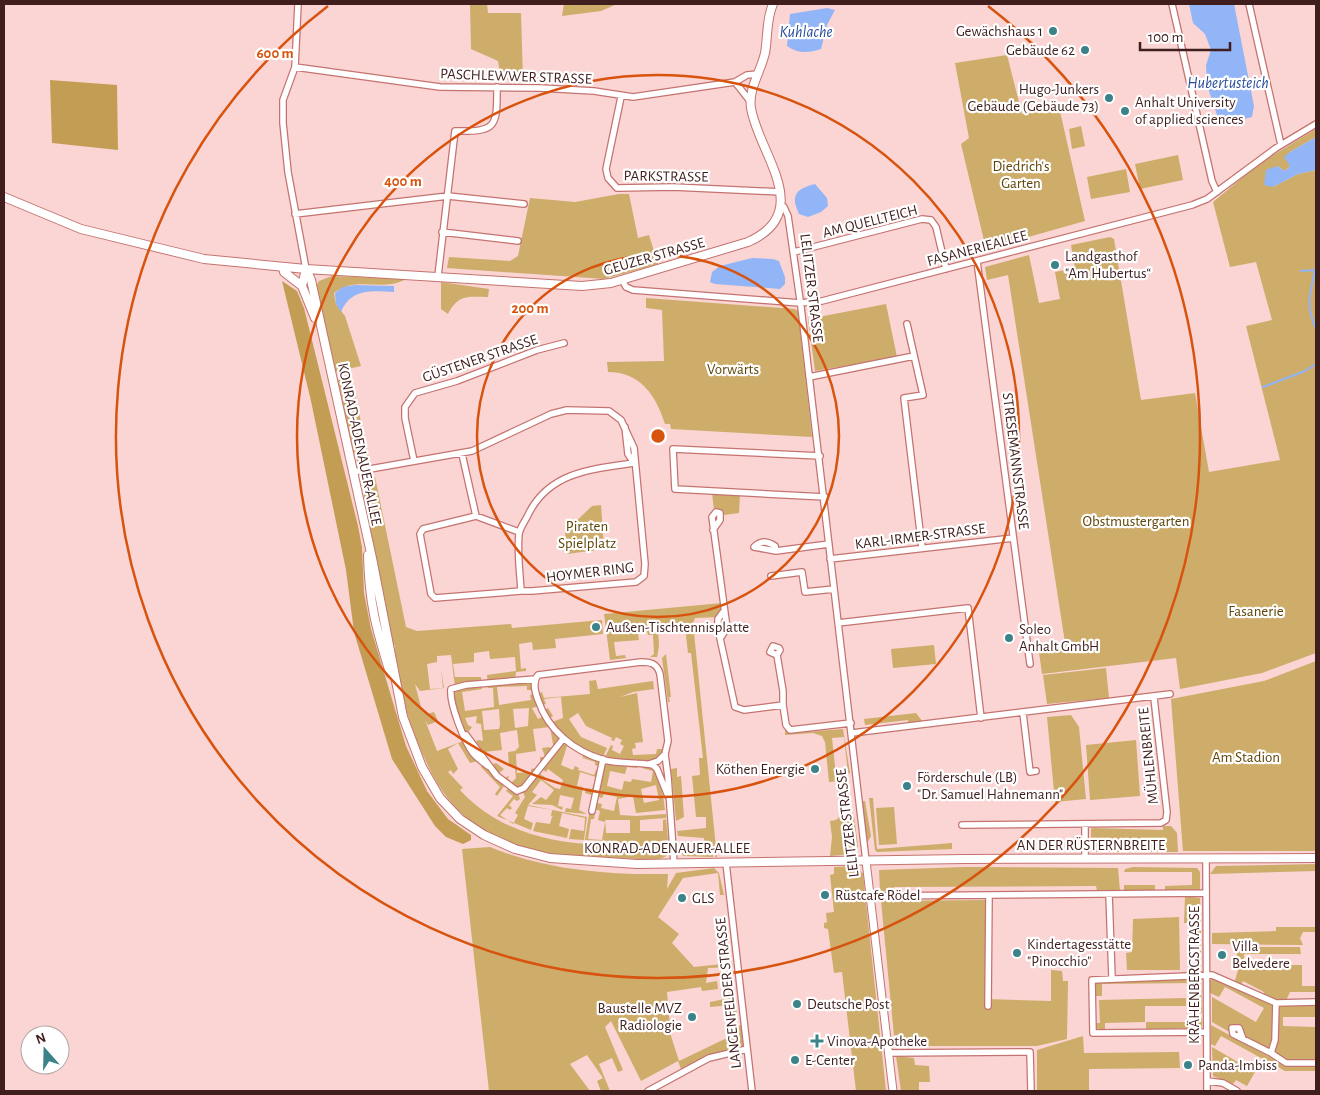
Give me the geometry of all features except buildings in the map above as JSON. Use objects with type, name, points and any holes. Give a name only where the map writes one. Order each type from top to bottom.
[{"type":"main road","points":[[750,101],[765,52],[772,4]]},
{"type":"main road","name":"GEUZER STRASSE","points":[[4,197],[65,223],[122,240],[196,258],[306,269],[592,286],[622,280],[754,240],[772,224],[780,206],[777,174],[752,114],[750,101]]},
{"type":"main road","points":[[283,267],[284,272],[302,286],[306,269]]},
{"type":"main road","name":"KONRAD-ADENAUER-ALLEE","points":[[306,269],[312,280],[325,352],[353,472],[399,704],[414,750],[432,785],[460,819],[484,835],[515,849],[550,858],[586,862],[674,864],[866,861]]},
{"type":"main road","name":"KONRAD-ADENAUER-ALLEE","points":[[302,286],[325,352]]},
{"type":"main road","name":"AN DER RÜSTERNBREITE","points":[[866,861],[1316,858]]},
{"type":"street","points":[[298,4],[295,67],[283,100],[288,172],[306,269]]},
{"type":"street","points":[[1172,4],[1185,69],[1212,181],[1217,192]]},
{"type":"street","points":[[1249,4],[1281,145]]},
{"type":"street","name":"PASCHLEWWER STRASSE","points":[[295,67],[440,87],[594,91],[621,97],[655,95],[735,82],[747,75],[758,74]]},
{"type":"street","points":[[735,82],[750,101]]},
{"type":"street","points":[[438,276],[455,131],[485,130],[493,124],[497,116],[497,88]]},
{"type":"street","name":"PARKSTRASSE","points":[[621,97],[606,170],[608,178],[616,188],[673,187],[780,192]]},
{"type":"street","name":"FASANERIEALLEE","points":[[622,280],[626,287],[633,290],[822,302],[1192,205],[1217,192],[1281,145],[1316,124]]},
{"type":"street","points":[[295,214],[448,196],[524,204]]},
{"type":"street","name":"LELITZER STRASSE","points":[[780,206],[784,207],[788,216],[794,252],[820,456],[830,559],[893,1091]]},
{"type":"street","name":"AM QUELLTEICH","points":[[794,252],[913,221],[931,220],[936,227],[946,269]]},
{"type":"street","points":[[442,232],[518,241]]},
{"type":"street","name":"STRESEMANNSTRASSE","points":[[977,261],[1030,664]]},
{"type":"street","points":[[907,324],[923,395],[905,399],[922,548]]},
{"type":"street","name":"GÜSTENER STRASSE","points":[[414,461],[405,418],[405,407],[415,393],[458,381],[537,350],[564,343]]},
{"type":"street","points":[[809,377],[914,356]]},
{"type":"street","points":[[353,472],[462,454],[490,445],[551,414],[567,410],[605,410],[617,415],[626,426],[628,454],[634,463],[586,470],[557,481],[532,508],[519,532],[521,591],[439,599],[431,594],[420,532],[476,516],[519,532]]},
{"type":"street","points":[[820,456],[673,449],[675,489],[824,497]]},
{"type":"street","points":[[462,454],[476,516]]},
{"type":"street","name":"HOYMER RING","points":[[521,591],[636,582],[644,576],[644,555],[634,463]]},
{"type":"street","points":[[714,530],[727,628],[721,637],[731,697],[735,707],[744,710],[783,705]]},
{"type":"street","name":"KARL-IRMER-STRASSE","points":[[830,559],[1013,538]]},
{"type":"street","points":[[776,551],[829,544]]},
{"type":"street","points":[[771,576],[802,572],[805,592],[834,589]]},
{"type":"street","points":[[838,623],[968,608],[981,718]]},
{"type":"street","points":[[777,655],[786,725],[790,730],[851,724]]},
{"type":"street","points":[[563,739],[520,791],[508,786],[488,766],[474,744],[462,730],[451,691],[453,687],[535,679],[544,673],[641,662],[654,664],[660,674],[668,741],[661,767]]},
{"type":"street","points":[[535,679],[536,695],[545,717],[563,739],[603,759],[661,767],[668,777],[674,864]]},
{"type":"street","name":"MÜHLENBREITE","points":[[852,733],[1154,698],[1170,694]]},
{"type":"street","name":"MÜHLENBREITE","points":[[962,825],[1161,824],[1166,820],[1154,698]]},
{"type":"street","points":[[1023,713],[1030,772],[1036,771]]},
{"type":"street","points":[[648,764],[658,761],[665,754]]},
{"type":"street","points":[[592,811],[603,759]]},
{"type":"street","points":[[1085,824],[1085,859]]},
{"type":"street","name":"KRÄHENBERGSTRASSE","points":[[1206,858],[1205,975],[1207,1091]]},
{"type":"street","name":"LANGENFELDER STRASSE","points":[[726,862],[752,1091]]},
{"type":"street","points":[[870,896],[1206,893]]},
{"type":"street","points":[[1110,894],[1112,978]]},
{"type":"street","points":[[988,895],[988,1006]]},
{"type":"street","points":[[1206,1032],[1093,1034],[1092,980],[1205,975],[1220,977],[1276,1003],[1316,1002]]},
{"type":"street","points":[[1271,1053],[1275,1040],[1276,1003]]},
{"type":"street","points":[[1243,1039],[1286,1063],[1315,1062]]},
{"type":"street","points":[[648,1091],[709,1058],[747,1049]]},
{"type":"street","points":[[888,1053],[1030,1052],[1031,1091]]},
{"type":"street","points":[[1208,1081],[1224,1083],[1237,1091]]},
{"type":"green space","points":[[470,4],[487,4],[488,13],[521,13],[523,81],[501,79],[498,61],[471,49]]},
{"type":"green space","points":[[564,4],[617,4],[601,11],[562,16]]},
{"type":"green space","name":"Diedrich's Garten","points":[[1007,55],[1022,114],[1059,107],[1085,221],[986,249],[961,144],[969,138],[955,63]]},
{"type":"green space","points":[[1081,126],[1085,146],[1072,149],[1069,129]]},
{"type":"green space","points":[[1316,129],[1316,137],[1290,152],[1290,166],[1285,171],[1277,166],[1273,187],[1298,174],[1316,170],[1316,653],[1262,673],[1180,689],[1176,658],[1042,674],[1039,652],[1066,649],[1008,275],[987,280],[985,267],[1029,255],[1039,303],[1060,299],[1055,272],[1075,268],[1071,245],[1110,237],[1114,239],[1141,400],[1195,393],[1209,472],[1280,460],[1246,326],[1272,320],[1256,262],[1230,267],[1213,202],[1260,163]]},
{"type":"green space","points":[[1178,155],[1183,180],[1140,189],[1135,164]]},
{"type":"green space","points":[[1126,169],[1130,192],[1091,199],[1087,177]]},
{"type":"green space","points":[[629,194],[638,238],[649,235],[658,264],[604,279],[447,268],[449,257],[510,261],[518,256],[530,198],[575,202]]},
{"type":"green space","points":[[332,276],[406,279],[388,285],[352,285],[334,293],[336,304],[345,316],[361,366],[335,372],[316,286],[319,281]]},
{"type":"green space","points":[[441,282],[489,289],[488,297],[464,298],[456,303],[448,314],[441,309]]},
{"type":"green space","name":"Vorwärts","points":[[646,298],[795,309],[798,311],[812,437],[671,429],[670,424],[665,424],[657,404],[645,387],[629,376],[608,372],[607,362],[664,361],[662,310],[646,308]]},
{"type":"green space","points":[[886,304],[897,357],[815,371],[808,319]]},
{"type":"green space","points":[[351,377],[370,462],[361,464],[357,462],[356,455],[353,455],[336,383],[338,380]]},
{"type":"green space","points":[[375,477],[406,627],[417,631],[511,624],[512,628],[602,620],[603,634],[555,639],[556,648],[533,650],[532,642],[519,644],[521,669],[526,668],[526,671],[516,672],[515,680],[535,679],[535,690],[527,690],[527,686],[497,687],[499,705],[531,700],[530,695],[542,692],[544,698],[590,694],[589,681],[596,680],[598,689],[653,681],[654,689],[633,692],[620,697],[637,693],[643,742],[635,743],[636,748],[632,749],[633,755],[656,754],[657,749],[666,749],[665,754],[649,764],[659,780],[665,810],[636,813],[633,796],[618,799],[620,815],[666,814],[666,818],[640,820],[640,831],[663,831],[663,820],[666,819],[668,840],[647,843],[669,843],[667,856],[659,859],[603,858],[547,852],[519,846],[494,836],[470,821],[450,801],[435,780],[413,731],[405,707],[395,656],[395,645],[389,645],[362,485],[365,480]],"holes":[[[489,651],[490,659],[515,657],[516,671],[487,675],[488,688],[493,688],[494,707],[465,711],[462,692],[482,689],[481,677],[455,677],[453,664],[474,662],[474,653]],[[451,655],[455,687],[451,693],[462,729],[466,735],[472,727],[468,725],[465,718],[477,716],[476,723],[481,724],[483,741],[478,740],[476,742],[484,752],[502,750],[500,733],[517,730],[519,747],[515,751],[508,752],[509,766],[515,768],[516,778],[512,782],[508,779],[509,776],[501,779],[510,787],[506,791],[513,796],[497,816],[508,821],[500,815],[507,808],[510,810],[512,808],[509,805],[514,799],[517,801],[520,799],[517,791],[522,790],[525,797],[515,813],[518,815],[514,823],[531,830],[533,823],[524,819],[528,806],[552,810],[551,816],[554,817],[552,817],[550,824],[536,822],[533,831],[567,838],[569,829],[559,826],[562,813],[585,818],[584,831],[571,829],[569,839],[584,840],[587,817],[528,805],[537,795],[532,792],[541,780],[554,790],[546,800],[541,797],[532,804],[552,805],[562,810],[563,807],[558,806],[560,795],[574,798],[571,809],[566,808],[565,812],[587,814],[579,810],[583,787],[577,786],[580,772],[596,777],[592,789],[586,788],[585,793],[602,798],[604,794],[617,797],[614,811],[601,808],[602,804],[597,803],[595,809],[600,811],[598,820],[605,822],[602,840],[588,839],[591,819],[594,819],[595,814],[589,814],[585,840],[615,841],[616,844],[573,843],[552,840],[532,834],[512,827],[493,817],[460,790],[463,788],[448,772],[451,770],[453,774],[458,769],[448,749],[458,743],[437,751],[425,720],[428,725],[438,721],[434,712],[427,714],[425,711],[422,711],[415,684],[420,691],[444,688],[441,669],[443,688],[430,689],[427,664],[437,662],[437,656]],[[561,697],[563,718],[549,723],[547,720],[553,716],[548,708],[542,711],[544,716],[538,719],[532,708],[546,704],[544,699]],[[529,708],[528,726],[515,728],[513,709]],[[499,709],[499,729],[484,730],[482,711]],[[578,713],[586,726],[612,738],[611,740],[614,741],[616,737],[622,740],[620,744],[624,746],[620,754],[612,750],[613,746],[611,745],[604,759],[602,759],[607,748],[581,737],[569,719]],[[550,727],[554,750],[549,747],[542,748],[545,757],[540,757],[540,768],[546,772],[548,769],[563,780],[560,789],[543,780],[545,777],[537,772],[537,768],[531,769],[531,772],[517,773],[516,754],[536,751],[533,729]],[[567,746],[582,752],[583,758],[595,762],[595,765],[601,767],[600,771],[596,770],[594,775],[578,770],[579,768],[575,766],[573,770],[561,765]],[[637,764],[643,764],[642,768],[653,771],[651,782],[632,779],[631,782],[624,781],[622,790],[607,786],[610,771],[625,774],[627,767],[637,768]],[[656,785],[659,800],[644,803],[641,789]],[[605,820],[630,820],[630,833],[606,833]]]},
{"type":"green space","points":[[712,493],[740,495],[739,513],[724,515],[724,511],[714,510]]},
{"type":"green space","name":"Piraten Spielplatz","points":[[601,505],[604,549],[567,554],[565,532],[592,506]]},
{"type":"green space","points":[[722,603],[723,611],[719,617],[695,618],[693,623],[717,857],[715,857],[712,839],[713,857],[683,856],[678,843],[681,843],[682,853],[705,854],[704,838],[678,836],[677,831],[706,828],[706,817],[696,817],[692,776],[700,775],[699,758],[703,758],[691,653],[688,653],[685,627],[658,630],[659,646],[657,657],[650,657],[654,654],[653,635],[648,635],[647,631],[636,632],[638,633],[639,640],[614,642],[616,656],[625,655],[626,658],[610,660],[604,614]]},
{"type":"green space","points":[[934,645],[936,664],[893,668],[891,649]]},
{"type":"green space","points":[[666,654],[670,702],[668,702],[662,658]]},
{"type":"green space","name":"Am Stadion","points":[[1316,661],[1316,851],[1183,851],[1171,699],[1264,681]]},
{"type":"green space","points":[[1106,668],[1109,698],[1047,704],[1043,675]]},
{"type":"green space","points":[[916,713],[923,722],[908,724],[908,720],[865,725],[864,719]]},
{"type":"green space","points":[[1071,715],[1079,727],[1086,799],[1055,802],[1047,717]]},
{"type":"green space","points":[[785,728],[794,733],[843,729],[850,773],[848,774],[844,737],[832,738],[836,775],[840,775],[840,781],[829,782],[825,742],[822,736],[813,733],[785,735]]},
{"type":"green space","points":[[466,740],[478,761],[470,763],[458,743]]},
{"type":"green space","points":[[1136,740],[1140,796],[1090,800],[1086,745]]},
{"type":"green space","points":[[484,763],[489,766],[496,763],[504,769],[494,777],[504,786],[497,796],[495,794],[500,787],[481,767]]},
{"type":"green space","points":[[677,768],[677,777],[681,776],[684,817],[676,821],[671,769]]},
{"type":"green space","points":[[869,798],[873,798],[877,849],[952,843],[952,849],[877,852],[875,850]]},
{"type":"green space","points":[[861,801],[865,801],[871,836],[867,843]]},
{"type":"green space","points":[[894,807],[897,844],[879,845],[876,808]]},
{"type":"green space","points":[[854,816],[858,846],[852,854],[830,856],[832,837],[830,821],[836,820],[839,817]]},
{"type":"green space","points":[[1163,826],[1171,826],[1177,833],[1178,852],[1092,852],[1091,850],[1091,829],[1093,828],[1163,830]]},
{"type":"green space","points":[[490,847],[533,861],[577,870],[668,874],[667,889],[676,873],[714,868],[719,873],[724,895],[720,895],[718,873],[683,878],[658,917],[679,934],[672,943],[694,967],[732,963],[733,967],[708,968],[706,983],[717,981],[718,989],[702,991],[701,987],[667,992],[671,1036],[679,1061],[731,1036],[736,1026],[744,1025],[747,1049],[732,1051],[682,1072],[678,1061],[641,1081],[611,1021],[605,1027],[623,1070],[618,1072],[612,1058],[599,1064],[610,1091],[601,1091],[597,1081],[603,1078],[587,1055],[570,1064],[590,1091],[489,1091],[462,849]]},
{"type":"green space","points":[[1316,864],[1316,871],[1210,874],[1216,866]]},
{"type":"green space","points":[[857,866],[863,874],[886,1091],[856,1091],[842,972],[834,973],[828,929],[824,928],[824,923],[827,922],[826,913],[834,912],[830,875],[834,874],[834,867]]},
{"type":"green space","points":[[964,867],[1118,868],[1120,891],[1097,891],[1096,886],[894,887],[890,892],[880,891],[879,870]]},
{"type":"green space","points":[[1133,867],[1197,868],[1200,872],[1200,890],[1165,891],[1165,886],[1192,885],[1192,872],[1124,872],[1125,869]]},
{"type":"green space","points":[[1124,885],[1155,885],[1155,891],[1124,890]]},
{"type":"green space","points":[[1185,896],[1200,898],[1201,923],[1184,923]]},
{"type":"green space","points":[[986,900],[986,999],[1051,1001],[1051,970],[1062,971],[1063,981],[1068,981],[1067,1039],[1037,1046],[895,1046],[881,901]]},
{"type":"green space","points":[[1179,917],[1180,970],[1127,970],[1126,953],[1132,952],[1133,919]]},
{"type":"green space","points":[[1194,924],[1201,924],[1201,974],[1182,976],[1182,972],[1195,971]]},
{"type":"green space","points":[[1276,927],[1316,927],[1316,932],[1303,932],[1300,938],[1303,945],[1212,944],[1212,933],[1276,931]]},
{"type":"green space","points":[[1241,947],[1300,947],[1301,954],[1244,954],[1244,965],[1302,965],[1302,986],[1316,986],[1316,992],[1290,992],[1284,1005],[1316,1006],[1316,1017],[1283,1017],[1283,1026],[1316,1027],[1316,1058],[1311,1062],[1293,1063],[1316,1064],[1316,1071],[1285,1071],[1221,1036],[1215,1046],[1211,1044],[1211,1025],[1286,1066],[1286,1063],[1243,1039],[1237,1027],[1232,1028],[1233,1034],[1212,1022],[1212,997],[1256,1022],[1264,1008],[1225,987],[1219,997],[1210,993],[1210,981],[1213,978],[1234,984],[1240,963],[1237,963],[1237,951],[1241,951]],"holes":[[[1243,981],[1264,992],[1261,998],[1240,987]]]},
{"type":"green space","points":[[1181,977],[1182,980],[1195,980],[1201,983],[1202,1013],[1194,1012],[1193,983],[1102,984],[1102,996],[1093,996],[1092,981]]},
{"type":"green space","points":[[735,997],[737,1015],[732,1015],[731,1005],[710,1007],[710,1002]]},
{"type":"green space","points":[[1186,998],[1186,1006],[1145,1006],[1145,1022],[1105,1023],[1105,1030],[1094,1028],[1094,1023],[1100,1023],[1099,1000]]},
{"type":"green space","points":[[1192,1018],[1202,1018],[1202,1028],[1146,1029],[1146,1022],[1192,1022]]},
{"type":"green space","points":[[1083,1036],[1084,1053],[1179,1052],[1180,1068],[1089,1069],[1089,1091],[1037,1091],[1037,1050]]},
{"type":"green space","points":[[1212,1047],[1255,1072],[1247,1086],[1236,1080],[1233,1084],[1213,1076]]},
{"type":"green space","points":[[896,1056],[914,1058],[915,1065],[929,1066],[930,1082],[919,1082],[919,1091],[901,1091]]},
{"type":"shaded area","points":[[50,80],[117,85],[118,150],[52,143]]},
{"type":"shaded area","points":[[282,281],[297,291],[304,308],[358,526],[362,547],[364,593],[371,629],[406,746],[427,791],[448,819],[471,835],[471,840],[463,844],[446,837],[435,826],[392,759],[354,632],[346,570],[311,401]]},
{"type":"water","name":"Hubertusteich","points":[[1189,4],[1234,4],[1254,106],[1252,117],[1232,122],[1218,118],[1207,85],[1206,65],[1211,50],[1205,34],[1193,23]]},
{"type":"water","name":"Kuhlache","points":[[827,8],[835,10],[827,25],[821,49],[804,52],[787,46],[790,14]]},
{"type":"water","points":[[1316,137],[1316,170],[1298,174],[1273,187],[1264,185],[1266,170],[1277,166],[1285,171],[1290,166],[1284,157]]},
{"type":"water","points":[[815,184],[827,198],[828,206],[821,212],[808,217],[799,214],[795,202],[796,194],[803,188]]},
{"type":"water","points":[[752,258],[779,261],[785,277],[785,284],[780,289],[710,282],[712,272],[720,266]]},
{"type":"water","points":[[355,285],[394,286],[394,292],[370,292],[356,295],[345,304],[341,312],[336,304],[335,293],[343,287]]},
{"type":"waterway","points":[[1315,270],[1310,293],[1310,312],[1316,329]]},
{"type":"waterway","points":[[1301,271],[1316,270]]},
{"type":"waterway","points":[[1263,387],[1305,371],[1316,364]]},
{"type":"place","name":"Gewächshaus 1","points":[[1053,31]]},
{"type":"place","name":"Gebäude 62","points":[[1085,50]]},
{"type":"place","name":"Hugo-Junkers Gebäude (Gebäude 73)","points":[[1109,98]]},
{"type":"place","name":"Anhalt University of applied sciences","points":[[1125,111]]},
{"type":"place","name":"Landgasthof \"Am Hubertus“","points":[[1055,265]]},
{"type":"place","name":"Außen-Tischtennisplatte","points":[[596,627]]},
{"type":"place","name":"Soleo Anhalt GmbH","points":[[1009,638]]},
{"type":"place","name":"Köthen Energie","points":[[815,769]]},
{"type":"place","name":"Förderschule (LB) \"Dr. Samuel Hahnemann\"","points":[[907,786]]},
{"type":"place","name":"Rüstcafe Rödel","points":[[825,895]]},
{"type":"place","name":"GLS","points":[[682,898]]},
{"type":"place","name":"Kindertagesstätte \"Pinocchio\"","points":[[1017,953]]},
{"type":"place","name":"Villa Belvedere","points":[[1222,955]]},
{"type":"place","name":"Deutsche Post","points":[[797,1004]]},
{"type":"place","name":"Baustelle MVZ Radiologie","points":[[692,1017]]},
{"type":"place","name":"Vinova-Apotheke","points":[[817,1041]]},
{"type":"place","name":"E-Center","points":[[795,1060]]},
{"type":"place","name":"Panda-Imbiss","points":[[1188,1065]]},
{"type":"park label","name":"Obstmustergarten","points":[[1136,521]]},
{"type":"park label","name":"Fasanerie","points":[[1256,611]]}]
